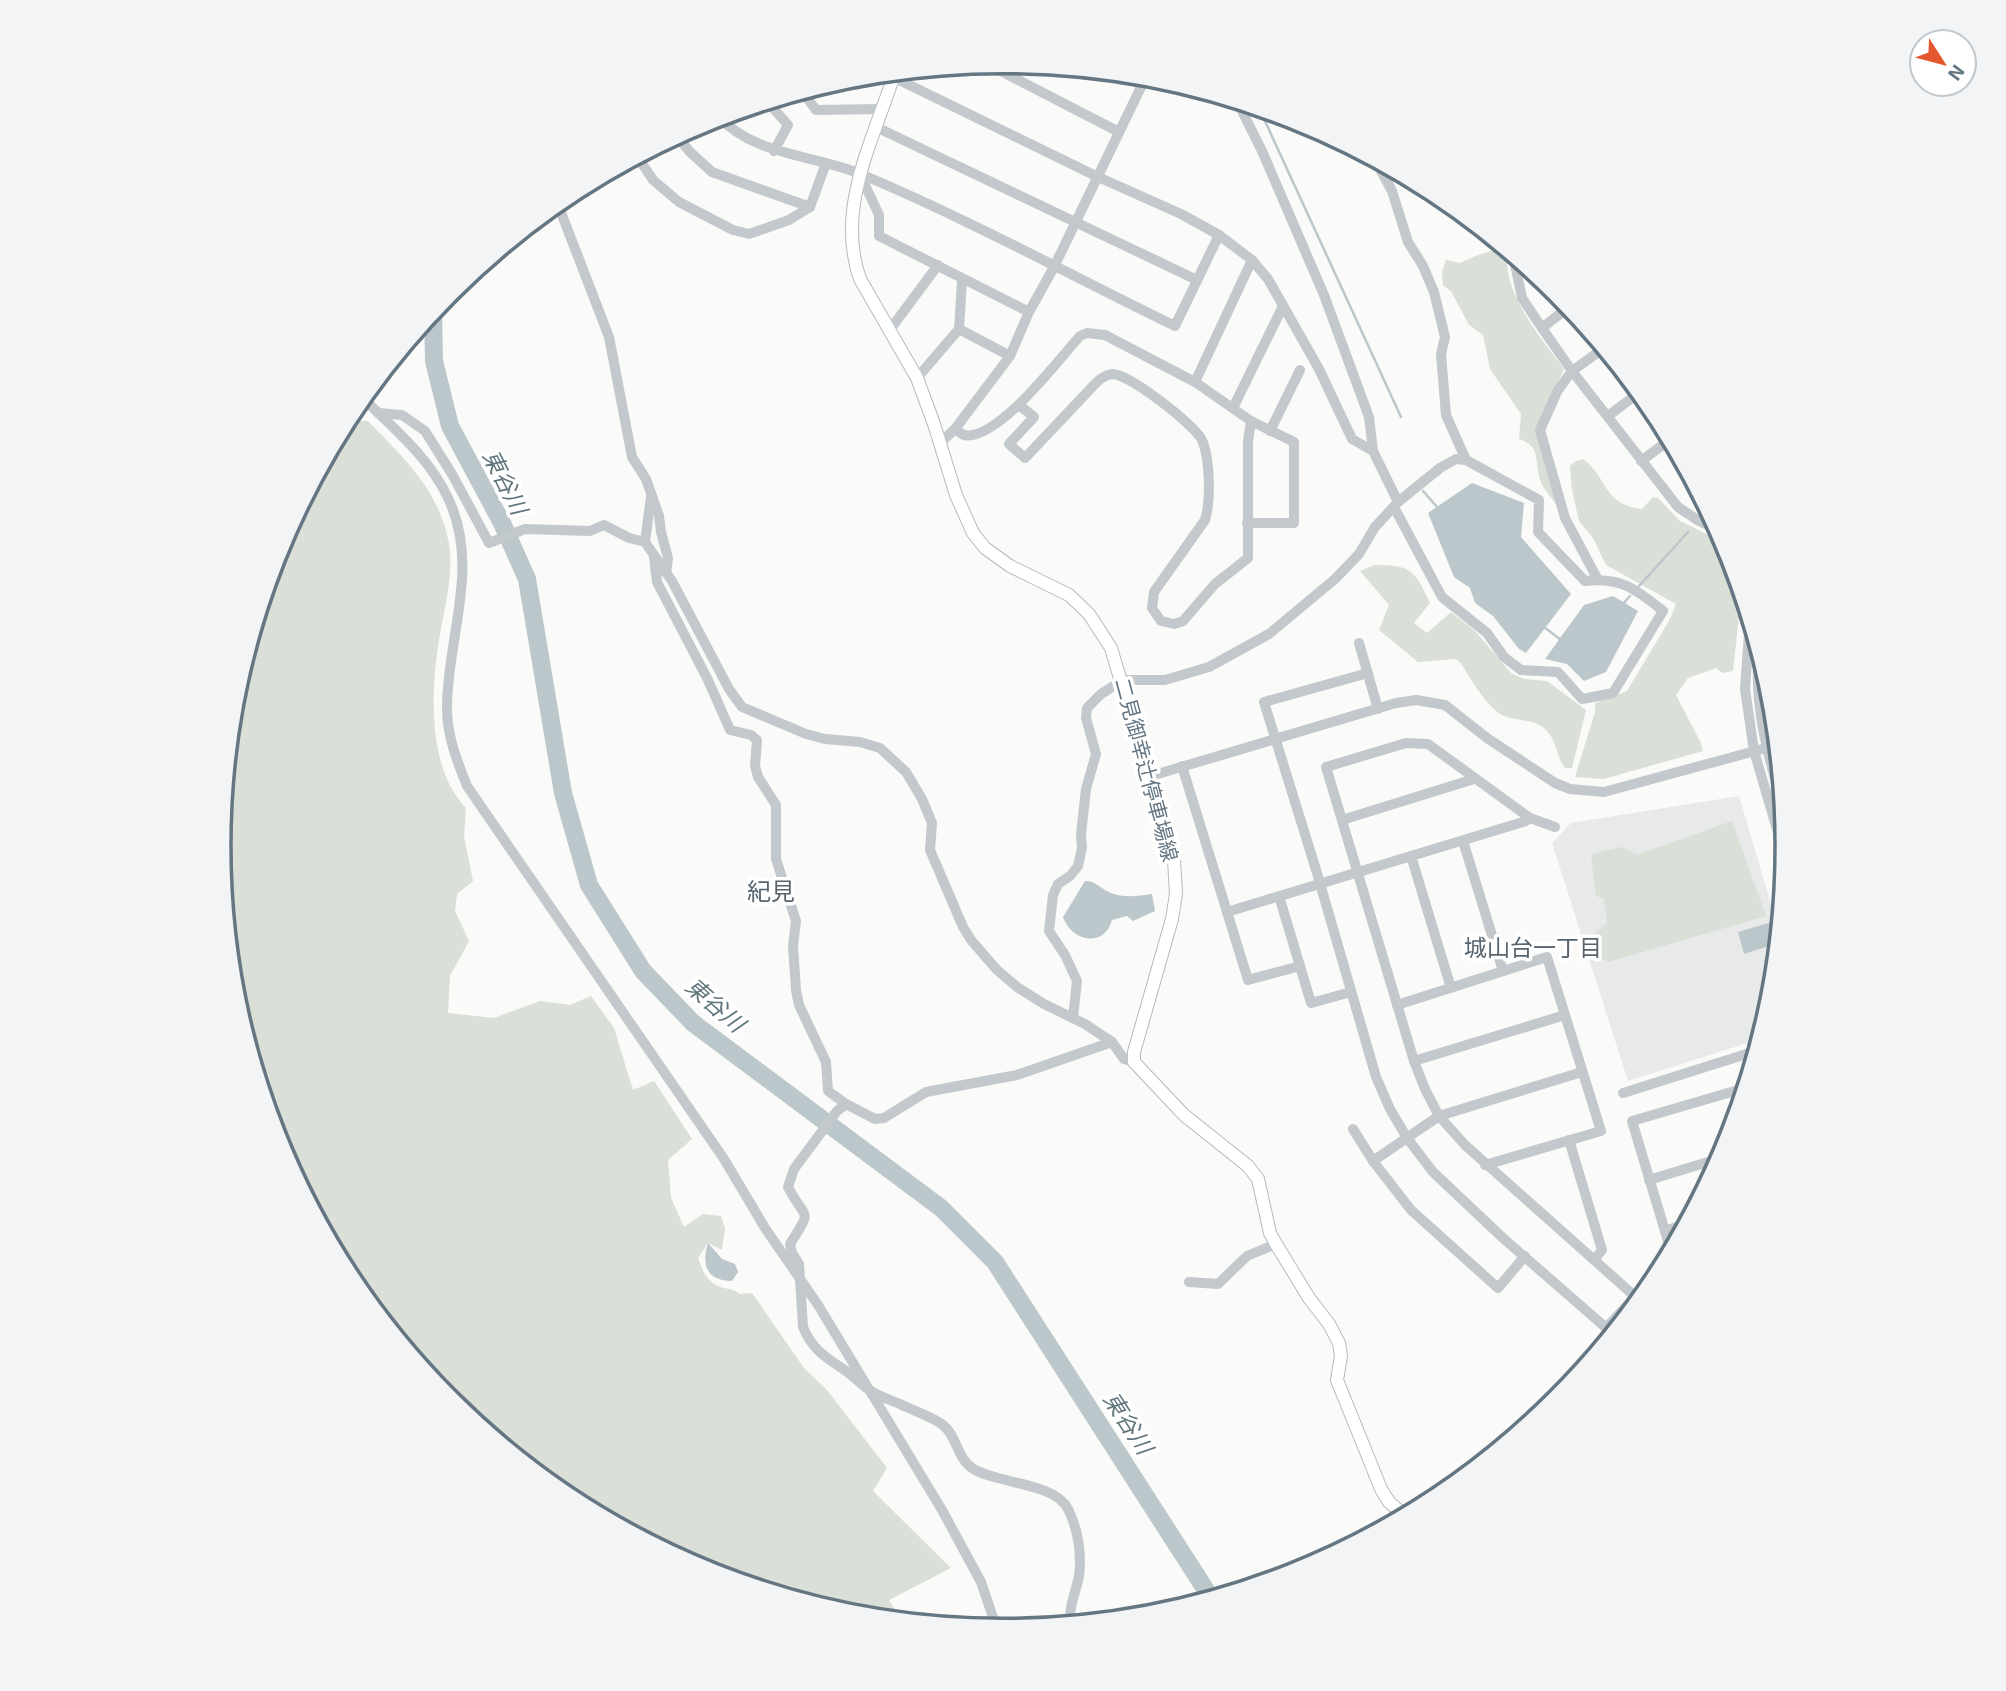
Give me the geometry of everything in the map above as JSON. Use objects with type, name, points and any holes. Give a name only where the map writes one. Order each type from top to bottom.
[{"type":"main road","name":"二見御幸辻停車場線","points":[[891,82],[859,173],[851,217],[853,261],[860,279],[917,378],[956,495],[973,533],[985,548],[1010,566],[1069,595],[1088,614],[1111,648],[1174,860],[1176,894],[1167,945],[1134,1052],[1135,1062]]},
{"type":"main road","points":[[1135,1062],[1184,1115],[1248,1166],[1258,1179],[1270,1233],[1339,1343],[1341,1356],[1337,1380],[1381,1489],[1397,1509]]},
{"type":"street","points":[[1006,74],[1119,132]]},
{"type":"street","points":[[904,80],[1096,176],[1181,214],[1219,235],[1252,260],[1268,279],[1319,369],[1352,439],[1373,451]]},
{"type":"street","points":[[940,443],[955,429],[1010,356],[1029,312],[1054,267],[1142,86]]},
{"type":"street","points":[[808,99],[816,110],[881,109]]},
{"type":"street","points":[[774,109],[788,125],[774,151]]},
{"type":"street","points":[[1073,1018],[1077,981],[1065,955],[1049,931],[1053,895],[1058,884],[1078,866],[1082,848],[1086,789],[1096,754],[1086,718],[1087,708],[1101,694],[1122,680],[1165,680],[1209,667],[1269,634],[1335,579],[1359,554],[1375,527],[1396,504],[1440,468],[1456,459],[1466,460],[1539,500],[1538,532],[1585,581],[1624,583],[1663,611],[1613,693],[1582,699],[1558,672],[1521,670],[1504,657],[1487,633],[1441,597],[1396,504],[1373,451],[1369,417],[1324,295],[1242,111]]},
{"type":"street","points":[[726,125],[738,136],[774,151],[859,173],[911,196],[1175,326],[1219,235]]},
{"type":"street","points":[[876,127],[1198,280]]},
{"type":"street","points":[[683,143],[712,172],[810,207]]},
{"type":"street","points":[[642,164],[653,180],[679,202],[733,230],[749,234],[789,220],[810,207],[826,163]]},
{"type":"street","points":[[859,173],[879,215],[879,236],[1029,312]]},
{"type":"street","points":[[1382,173],[1392,191],[1408,242],[1423,266],[1434,292],[1445,337],[1441,354],[1446,415],[1466,460]]},
{"type":"street","points":[[561,213],[609,337],[632,457],[646,479],[659,516],[668,558],[666,573]]},
{"type":"street","points":[[1195,382],[1252,260]]},
{"type":"street","points":[[890,331],[938,264]]},
{"type":"street","points":[[1515,268],[1522,298],[1572,372],[1678,507],[1704,523]]},
{"type":"street","points":[[1516,276],[1520,273]]},
{"type":"street","points":[[917,378],[960,329],[962,280]]},
{"type":"street","points":[[1233,408],[1283,306]]},
{"type":"street","points":[[1542,328],[1561,313]]},
{"type":"street","points":[[960,329],[1010,356]]},
{"type":"street","points":[[955,429],[965,435],[999,424],[1080,337],[1087,333],[1105,335],[1195,382],[1251,421],[1294,442],[1294,523],[1247,523]]},
{"type":"street","points":[[1597,353],[1572,372],[1558,390],[1540,430],[1565,518],[1598,580]]},
{"type":"street","points":[[1270,432],[1300,370]]},
{"type":"street","points":[[1019,405],[1034,417],[1009,444],[1025,458],[1094,385],[1105,376],[1114,374],[1122,376],[1147,393],[1196,431],[1206,454],[1208,510],[1205,520],[1154,592],[1152,608],[1161,621],[1174,624],[1183,621],[1215,583],[1248,558],[1248,441],[1251,421]]},
{"type":"street","points":[[1608,416],[1631,398]]},
{"type":"street","points":[[370,405],[418,453],[440,482],[449,500],[461,541],[464,581],[448,677],[447,712],[455,755],[467,786],[724,1159],[765,1228],[818,1304],[942,1510],[981,1582],[993,1618]]},
{"type":"street","points":[[378,413],[402,415],[425,430],[489,543],[521,531],[590,531],[604,525],[629,538],[645,541]]},
{"type":"street","points":[[1641,461],[1663,445]]},
{"type":"street","points":[[651,495],[645,541],[666,573],[729,689],[742,707],[806,734],[825,739],[860,742],[880,748],[906,772],[922,799],[932,823],[930,850],[971,940],[997,970],[1017,987],[1112,1042],[1124,1059],[1135,1062]]},
{"type":"street","points":[[653,557],[657,582],[708,680],[730,730],[751,735],[757,740],[755,766],[776,805],[776,859],[796,921],[793,946],[799,1005],[826,1062],[828,1091],[842,1108],[876,1119],[884,1118],[926,1091],[1017,1076],[1112,1042]]},
{"type":"street","points":[[1359,643],[1378,709]]},
{"type":"street","points":[[1748,644],[1745,689],[1754,751],[1774,819]]},
{"type":"street","points":[[1368,673],[1264,702],[1321,883],[1376,1077],[1406,1138],[1433,1172],[1605,1327]]},
{"type":"street","points":[[1758,687],[1770,760]]},
{"type":"street","points":[[1150,776],[1416,700],[1445,705],[1487,738],[1555,783],[1570,789],[1604,792],[1766,748]]},
{"type":"street","points":[[1555,827],[1530,818],[1428,744],[1406,743],[1326,767],[1414,1061],[1439,1116],[1485,1165],[1633,1291]]},
{"type":"street","points":[[1182,766],[1248,980],[1300,966]]},
{"type":"street","points":[[1342,820],[1474,779]]},
{"type":"street","points":[[1227,912],[1526,821]]},
{"type":"street","points":[[1462,841],[1503,971]]},
{"type":"street","points":[[1411,856],[1451,988]]},
{"type":"street","points":[[1279,896],[1311,1003],[1352,992]]},
{"type":"street","points":[[1397,1005],[1547,957],[1601,1131],[1485,1165]]},
{"type":"street","points":[[1414,1061],[1564,1015]]},
{"type":"street","points":[[1623,1093],[1746,1054]]},
{"type":"street","points":[[1373,1161],[1439,1116],[1582,1072]]},
{"type":"street","points":[[1667,1239],[1632,1121],[1735,1091]]},
{"type":"street","points":[[842,1108],[794,1169],[788,1187],[804,1209],[806,1220],[790,1244],[799,1264],[803,1327],[807,1337],[828,1361],[871,1391],[940,1422],[950,1431],[965,1462],[972,1468],[988,1476],[1045,1491],[1066,1505],[1074,1522],[1080,1553],[1079,1576],[1071,1614]]},
{"type":"street","points":[[1353,1129],[1373,1161],[1411,1210],[1498,1288],[1525,1256]]},
{"type":"street","points":[[1569,1140],[1602,1250],[1594,1260]]},
{"type":"street","points":[[1649,1180],[1706,1163]]},
{"type":"street","points":[[1665,1231],[1674,1228]]},
{"type":"street","points":[[1189,1282],[1218,1284],[1247,1256],[1276,1244]]},
{"type":"shaded area","points":[[1494,250],[1507,261],[1510,282],[1525,314],[1564,369],[1537,429],[1557,506],[1541,482],[1534,451],[1519,439],[1521,414],[1490,369],[1483,335],[1469,325],[1451,291],[1443,285],[1442,272],[1446,260],[1460,263]]},
{"type":"shaded area","points":[[358,421],[368,421],[418,476],[437,507],[449,544],[450,578],[435,678],[435,726],[444,771],[453,791],[466,808],[464,836],[473,881],[457,894],[455,911],[469,941],[450,976],[448,1013],[494,1018],[540,1001],[570,1005],[591,996],[614,1028],[633,1090],[654,1081],[692,1139],[668,1160],[671,1198],[684,1227],[703,1214],[721,1216],[725,1228],[722,1250],[708,1243],[698,1258],[705,1274],[718,1286],[732,1289],[739,1294],[752,1293],[804,1368],[827,1390],[887,1468],[873,1491],[951,1568],[889,1600],[895,1610],[803,1591],[708,1559],[617,1514],[533,1458],[457,1391],[391,1315],[334,1232],[290,1141],[257,1045],[246,996],[233,896],[233,795],[246,695],[272,597],[311,504],[334,459]]},
{"type":"shaded area","points":[[1583,459],[1591,466],[1620,502],[1642,509],[1653,497],[1658,498],[1680,521],[1709,535],[1739,615],[1733,671],[1722,673],[1716,668],[1688,678],[1676,695],[1703,751],[1604,779],[1575,777],[1595,712],[1595,703],[1627,691],[1670,619],[1676,604],[1606,565],[1593,538],[1579,521],[1570,466]]},
{"type":"shaded area","points":[[1472,483],[1524,503],[1521,537],[1571,594],[1526,653],[1519,649],[1493,616],[1475,603],[1470,588],[1454,577],[1428,513]]},
{"type":"shaded area","points":[[1375,565],[1397,566],[1416,577],[1430,603],[1414,623],[1427,633],[1451,612],[1475,631],[1511,673],[1524,679],[1547,681],[1586,710],[1572,768],[1565,768],[1547,730],[1496,711],[1456,659],[1418,662],[1379,630],[1389,605],[1360,571]]},
{"type":"shaded area","points":[[1613,596],[1638,611],[1606,672],[1584,681],[1567,664],[1545,659],[1584,605]]},
{"type":"shaded area","points":[[1739,796],[1772,907],[1760,996],[1750,1042],[1628,1081],[1552,843],[1571,823]]},
{"type":"shaded area","points":[[1732,821],[1766,916],[1608,962],[1599,957],[1592,936],[1607,923],[1604,899],[1596,896],[1591,854],[1623,847],[1637,855]]},
{"type":"shaded area","points":[[1085,881],[1121,896],[1152,894],[1155,911],[1133,921],[1127,916],[1112,920],[1108,929],[1095,938],[1080,936],[1073,932],[1063,917]]},
{"type":"shaded area","points":[[1770,922],[1768,946],[1744,954],[1738,932]]},
{"type":"shaded area","points":[[708,1243],[722,1259],[735,1264],[738,1272],[732,1281],[717,1278],[708,1270],[705,1258]]},
{"type":"waterway","points":[[1264,119],[1401,417]]},
{"type":"waterway","name":"東谷川","points":[[433,325],[434,361],[450,426],[502,523],[527,579],[563,793],[589,885],[643,971],[693,1023],[941,1208],[995,1262],[1206,1590]]},
{"type":"waterway","points":[[1423,491],[1437,507]]},
{"type":"waterway","points":[[1639,586],[1688,532]]},
{"type":"waterway","points":[[1622,605],[1630,596]]},
{"type":"waterway","points":[[1544,627],[1561,640]]},
{"type":"district","name":"紀見","points":[[771,892]]},
{"type":"district","name":"城山台一丁目","points":[[1533,948]]}]
